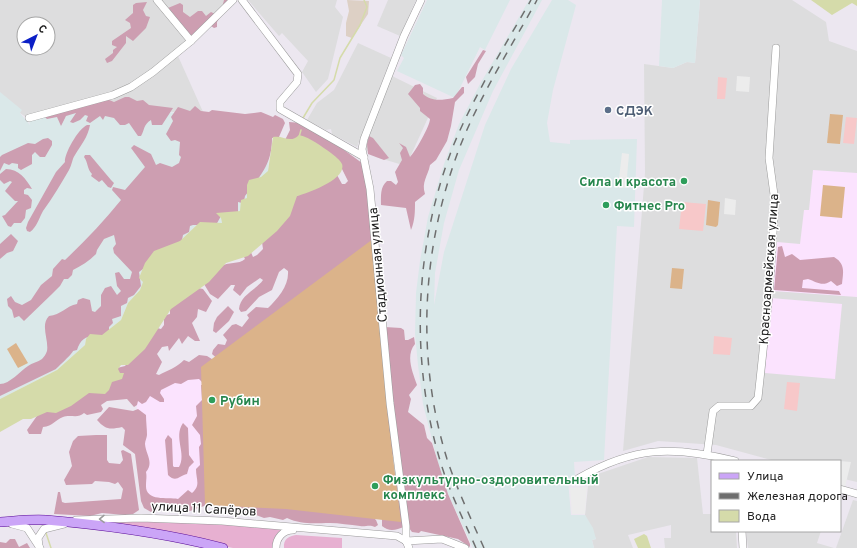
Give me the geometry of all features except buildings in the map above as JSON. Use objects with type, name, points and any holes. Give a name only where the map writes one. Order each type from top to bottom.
[{"type":"main road","name":"улица 11 Сапёров","points":[[0,522],[45,520]]},
{"type":"main road","points":[[45,520],[143,532],[223,548]]},
{"type":"street","points":[[157,0],[191,41]]},
{"type":"street","points":[[29,118],[121,92],[153,72],[191,41],[233,0]]},
{"type":"street","points":[[242,0],[298,74],[297,82],[280,102],[280,109],[364,157]]},
{"type":"street","name":"Стадионная улица","points":[[406,541],[406,526],[390,403],[370,189],[362,149],[364,139],[404,36],[421,0]]},
{"type":"street","name":"Красноармейская улица","points":[[707,454],[712,414],[716,408],[719,406],[751,406],[758,398],[769,295],[775,202],[768,158],[776,48]]},
{"type":"street","points":[[578,478],[617,459],[645,452],[673,450],[707,454],[731,460]]},
{"type":"street","points":[[841,490],[857,494]]},
{"type":"street","name":"улица 11 Сапёров","points":[[45,520],[141,518],[222,520],[303,529],[397,536],[406,541]]},
{"type":"street","points":[[0,522],[20,525],[27,528],[40,548],[38,538],[44,529],[68,523]]},
{"type":"street","points":[[276,548],[277,541],[283,533],[289,530],[303,529]]},
{"type":"street","points":[[742,532],[744,548]]},
{"type":"street","points":[[409,548],[406,541],[442,539],[465,548]]},
{"type":"shaded area","points":[[0,0],[153,0],[187,40],[150,72],[123,89],[26,117],[0,93]]},
{"type":"shaded area","points":[[161,0],[230,0],[192,37]]},
{"type":"shaded area","points":[[224,0],[231,0],[217,22],[217,27],[214,28],[211,26],[195,42],[168,8],[180,3],[183,5],[183,12],[190,17],[198,11],[202,11],[206,16],[211,12],[215,14],[222,8]]},
{"type":"shaded area","points":[[248,0],[337,0],[335,7],[343,17],[328,79],[316,92],[302,72],[308,61],[282,33],[279,36]]},
{"type":"shaded area","points":[[347,0],[369,1],[368,14],[352,38],[346,36],[346,23],[349,11]]},
{"type":"shaded area","points":[[388,0],[416,0],[400,36],[377,26]]},
{"type":"shaded area","points":[[427,0],[510,0],[485,50],[480,47],[455,98],[397,71],[404,58],[401,55]]},
{"type":"shaded area","points":[[529,0],[542,0],[493,91],[459,170],[444,223],[435,273],[434,305],[444,252],[485,125],[511,69],[552,0],[568,0],[576,5],[553,90],[547,123],[550,142],[570,144],[570,140],[637,139],[634,227],[617,226],[604,460],[574,462],[575,477],[568,480],[571,515],[585,515],[593,528],[596,539],[592,540],[594,548],[473,548],[448,494],[439,467],[423,404],[418,365],[415,334],[416,293],[420,261],[428,217],[444,164],[459,124],[480,84]]},
{"type":"shaded area","points":[[662,0],[700,0],[695,63],[687,62],[673,68],[659,66]]},
{"type":"shaded area","points":[[700,0],[792,0],[826,22],[829,41],[857,51],[857,482],[841,478],[841,460],[771,460],[716,445],[658,441],[623,451],[645,173],[644,64],[673,68],[687,62],[695,63]]},
{"type":"shaded area","points":[[147,2],[143,10],[146,16],[150,17],[146,28],[133,41],[126,36],[126,43],[112,61],[107,63],[105,59],[113,53],[113,50],[117,47],[112,45],[112,41],[131,28],[130,23],[125,20],[133,13],[133,5],[136,3]]},
{"type":"shaded area","points":[[358,43],[391,58],[357,147],[332,134],[331,129],[326,130],[307,120],[317,103],[334,90]]},
{"type":"shaded area","points":[[483,50],[486,51],[478,64],[475,77],[468,84],[466,77]]},
{"type":"shaded area","points":[[178,56],[204,114],[141,110],[109,104],[110,98],[146,81]]},
{"type":"shaded area","points":[[392,76],[437,98],[406,166],[376,157],[365,149],[366,141]]},
{"type":"shaded area","points":[[737,76],[750,77],[749,92],[736,91]]},
{"type":"shaded area","points":[[718,77],[727,78],[725,99],[717,99]]},
{"type":"shaded area","points":[[420,84],[423,88],[423,94],[426,97],[434,99],[441,100],[453,98],[462,87],[464,87],[464,93],[455,102],[447,141],[436,160],[430,165],[424,182],[425,194],[415,202],[414,220],[411,230],[406,208],[381,205],[381,195],[383,186],[387,181],[391,181],[396,185],[398,182],[395,172],[402,160],[400,153],[403,148],[399,143],[406,147],[410,157],[428,127],[430,119],[420,111],[420,108],[408,94],[415,85]]},
{"type":"shaded area","points":[[0,92],[22,110],[20,113],[30,125],[29,121],[86,107],[271,119],[268,172],[261,177],[240,211],[216,214],[221,218],[222,223],[200,222],[180,241],[145,263],[139,278],[144,282],[140,290],[128,303],[121,320],[102,335],[86,339],[85,345],[57,370],[0,399]]},
{"type":"shaded area","points":[[125,97],[129,97],[137,101],[143,100],[149,105],[173,108],[162,125],[152,125],[151,120],[148,122],[145,125],[141,136],[138,136],[129,123],[120,125],[114,118],[105,116],[103,120],[100,116],[90,123],[86,121],[88,116],[85,115],[80,120],[73,123],[70,122],[76,113],[66,116],[61,126],[57,117],[47,119],[44,116],[107,99],[114,102]]},
{"type":"shaded area","points":[[195,106],[201,111],[209,112],[212,110],[245,114],[261,112],[273,117],[275,115],[283,119],[285,123],[279,137],[272,138],[270,156],[264,170],[245,196],[244,201],[242,203],[238,202],[238,213],[221,216],[216,225],[190,226],[189,232],[183,235],[182,240],[139,272],[141,286],[134,295],[128,298],[127,303],[121,306],[121,316],[112,319],[113,323],[109,327],[109,332],[101,337],[93,336],[86,338],[81,342],[77,350],[73,351],[56,369],[0,396],[0,384],[11,380],[28,366],[42,359],[45,355],[47,347],[45,324],[49,316],[57,314],[77,304],[78,300],[83,298],[90,300],[92,311],[95,312],[101,306],[101,295],[105,288],[111,286],[117,295],[121,291],[117,286],[115,273],[119,272],[124,279],[130,279],[132,272],[114,253],[113,248],[116,244],[114,235],[104,239],[96,254],[91,259],[73,270],[72,275],[68,279],[64,279],[60,286],[24,321],[19,316],[14,318],[12,310],[8,306],[7,299],[11,296],[15,302],[22,305],[31,300],[41,285],[52,276],[53,269],[62,259],[65,260],[80,246],[121,200],[112,190],[113,187],[125,190],[145,167],[131,148],[134,145],[151,154],[156,165],[160,163],[172,167],[179,163],[181,157],[179,155],[180,142],[175,140],[171,141],[166,134],[173,121],[171,117],[178,107],[190,111]]},
{"type":"shaded area","points":[[830,114],[843,115],[840,144],[827,143]]},
{"type":"shaded area","points":[[846,117],[857,118],[854,144],[843,143]]},
{"type":"shaded area","points":[[289,122],[301,123],[329,139],[362,163],[368,192],[372,247],[369,253],[387,393],[385,399],[395,448],[371,516],[376,520],[378,525],[375,527],[333,523],[303,523],[287,518],[283,520],[270,517],[264,518],[251,513],[237,514],[235,505],[207,505],[190,511],[158,510],[151,512],[144,508],[141,501],[135,454],[123,445],[125,430],[122,427],[108,428],[97,420],[109,407],[133,411],[138,409],[146,415],[147,435],[145,444],[149,458],[149,465],[146,472],[146,485],[149,494],[158,498],[178,499],[188,490],[192,493],[195,490],[197,485],[196,469],[200,465],[199,447],[201,444],[200,435],[192,425],[197,416],[196,406],[202,400],[201,385],[205,385],[221,362],[212,354],[213,350],[218,344],[225,345],[227,340],[223,335],[232,325],[236,324],[242,327],[249,318],[247,315],[256,307],[268,308],[272,304],[285,287],[288,271],[284,268],[279,272],[272,290],[259,297],[246,311],[241,312],[239,309],[242,300],[263,280],[260,278],[247,287],[240,296],[233,290],[235,285],[231,285],[218,299],[210,294],[204,284],[218,268],[223,265],[243,261],[245,259],[243,255],[250,250],[253,257],[257,255],[263,249],[262,242],[291,199],[337,175],[342,184],[345,184],[348,181],[337,163],[285,140],[290,130]]},
{"type":"shaded area","points":[[90,125],[88,133],[74,157],[69,170],[34,228],[30,232],[27,231],[26,228],[28,222],[56,172],[65,162],[65,158],[72,142],[83,127]]},
{"type":"shaded area","points":[[369,136],[373,138],[389,158],[384,160],[368,154],[367,144]]},
{"type":"shaded area","points":[[48,138],[52,141],[52,145],[45,157],[40,157],[35,152],[32,155],[32,164],[21,170],[18,168],[18,164],[12,163],[9,165],[4,163],[0,171],[0,157],[2,155],[28,143],[35,144]]},
{"type":"shaded area","points":[[622,153],[629,154],[626,188],[618,187]]},
{"type":"shaded area","points":[[85,155],[90,155],[114,183],[111,188],[108,187],[102,180],[99,182],[91,176],[92,174],[84,157]]},
{"type":"shaded area","points":[[6,169],[11,169],[25,178],[32,189],[27,188],[24,190],[24,194],[28,195],[32,200],[31,208],[26,210],[25,218],[21,223],[14,223],[11,227],[8,226],[2,216],[5,215],[18,201],[15,201],[5,191],[12,182],[10,181],[4,184],[0,180],[0,174]]},
{"type":"shaded area","points":[[813,170],[857,173],[857,297],[773,291],[777,242],[800,244],[804,210],[809,210]]},
{"type":"shaded area","points":[[823,185],[845,187],[842,218],[820,216]]},
{"type":"shaded area","points":[[725,198],[736,200],[735,215],[724,214]]},
{"type":"shaded area","points":[[708,200],[720,202],[718,225],[716,227],[706,225]]},
{"type":"shaded area","points":[[682,202],[706,204],[703,231],[679,229]]},
{"type":"shaded area","points":[[11,234],[18,241],[13,251],[7,253],[0,259],[0,244]]},
{"type":"shaded area","points":[[373,239],[387,409],[401,522],[286,509],[205,505],[201,367]]},
{"type":"shaded area","points":[[782,246],[785,257],[792,254],[800,260],[834,257],[838,260],[843,269],[842,284],[837,286],[831,281],[822,284],[808,279],[803,280],[802,288],[839,291],[841,295],[774,290],[778,247]]},
{"type":"shaded area","points":[[672,268],[684,269],[682,289],[670,288]]},
{"type":"shaded area","points":[[198,288],[203,289],[212,301],[206,312],[198,309],[197,317],[192,323],[200,341],[195,341],[188,336],[182,344],[179,338],[169,351],[168,346],[162,347],[157,354],[162,362],[156,374],[159,375],[172,369],[184,360],[189,362],[199,355],[207,356],[215,361],[202,382],[199,379],[188,380],[181,384],[175,383],[161,390],[160,393],[164,399],[164,402],[160,402],[150,396],[146,402],[142,404],[138,401],[137,405],[134,407],[127,399],[107,401],[101,405],[103,409],[101,412],[87,415],[84,413],[79,416],[63,417],[43,427],[41,434],[29,434],[27,430],[39,413],[117,368],[125,366],[157,328],[161,329],[164,325],[166,315],[170,314],[170,308]]},
{"type":"shaded area","points":[[771,298],[842,304],[835,379],[765,373]]},
{"type":"shaded area","points":[[228,306],[234,312],[229,321],[216,333],[213,331],[214,323],[217,317]]},
{"type":"shaded area","points":[[385,327],[401,328],[404,330],[405,340],[414,337],[415,344],[412,349],[410,359],[417,385],[409,395],[411,399],[408,412],[424,425],[427,438],[432,443],[448,494],[470,547],[458,539],[421,531],[419,533],[412,532],[409,528],[394,414]]},
{"type":"shaded area","points":[[714,336],[732,338],[730,355],[713,354]]},
{"type":"shaded area","points":[[16,343],[28,363],[18,368],[7,349]]},
{"type":"shaded area","points":[[201,367],[205,505],[145,505],[136,400]]},
{"type":"shaded area","points":[[787,382],[800,383],[797,411],[784,409]]},
{"type":"shaded area","points":[[183,423],[188,428],[189,455],[194,462],[189,467],[187,474],[175,479],[168,475],[165,440],[168,435],[172,439],[173,466],[179,467],[182,457],[179,434]]},
{"type":"shaded area","points":[[107,435],[107,460],[109,463],[120,464],[123,460],[121,451],[123,450],[131,454],[139,510],[133,514],[125,515],[102,513],[90,516],[54,514],[58,492],[60,492],[62,502],[65,503],[121,499],[123,489],[118,482],[115,484],[95,481],[92,484],[66,485],[64,480],[72,466],[69,452],[73,441],[78,436]]},
{"type":"shaded area","points":[[648,457],[697,458],[703,514],[711,514],[711,532],[736,532],[737,548],[665,548],[664,538],[671,538],[671,525],[628,535],[633,548],[594,548],[592,540],[596,539],[585,515],[589,477]]},
{"type":"shaded area","points":[[841,461],[851,462],[845,487],[841,486]]},
{"type":"shaded area","points":[[393,465],[404,527],[393,530],[382,526],[382,514]]},
{"type":"shaded area","points":[[587,487],[585,514],[572,514],[570,488]]},
{"type":"shaded area","points":[[853,500],[857,501],[857,548],[836,548]]},
{"type":"shaded area","points":[[84,520],[154,520],[284,528],[275,537],[273,548],[233,548]]},
{"type":"shaded area","points":[[746,532],[821,532],[817,543],[834,548],[748,548]]},
{"type":"shaded area","points":[[296,535],[342,538],[342,548],[284,548],[284,542],[287,538]]},
{"type":"shaded area","points":[[10,539],[15,539],[19,547],[27,543],[30,548],[0,548],[0,542],[6,543]]},
{"type":"water","points":[[811,0],[857,0],[857,6],[852,3],[832,15]]},
{"type":"water","points":[[299,135],[316,142],[339,160],[342,164],[342,170],[339,175],[326,184],[297,196],[290,216],[277,231],[248,256],[226,263],[209,282],[171,309],[145,349],[128,365],[121,365],[118,369],[120,373],[124,373],[122,379],[112,382],[109,390],[105,394],[89,393],[71,406],[56,413],[47,412],[31,419],[23,419],[0,432],[0,399],[57,370],[85,345],[86,339],[90,334],[102,335],[121,320],[128,303],[140,290],[143,282],[139,278],[145,263],[154,251],[180,241],[200,222],[222,223],[221,218],[216,213],[240,211],[241,200],[247,198],[247,185],[249,180],[261,177],[268,171],[273,137],[293,139]]},
{"type":"water","points":[[644,534],[647,536],[651,548],[638,548],[634,539]]},
{"type":"waterway","points":[[303,118],[312,103],[334,80],[340,58],[360,25],[367,7],[364,0]]},
{"type":"waterway","points":[[299,137],[301,130]]},
{"type":"waterway","points":[[46,533],[51,548]]},
{"type":"railway","points":[[476,548],[455,502],[444,473],[433,433],[425,392],[421,350],[420,308],[424,266],[430,224],[440,183],[454,144],[480,89],[531,0]]},
{"type":"railway","points":[[484,548],[464,504],[451,470],[437,420],[430,380],[427,340],[427,300],[431,260],[438,221],[448,182],[461,144],[487,89],[537,0]]},
{"type":"place","name":"СДЭК","points":[[608,110]]},
{"type":"place","name":"Сила и красота","points":[[684,181]]},
{"type":"place","name":"Фитнес Pro","points":[[606,205]]},
{"type":"place","name":"Рубин","points":[[212,400]]},
{"type":"place","name":"Физкультурно-оздоровительный комплекс","points":[[375,486]]}]
